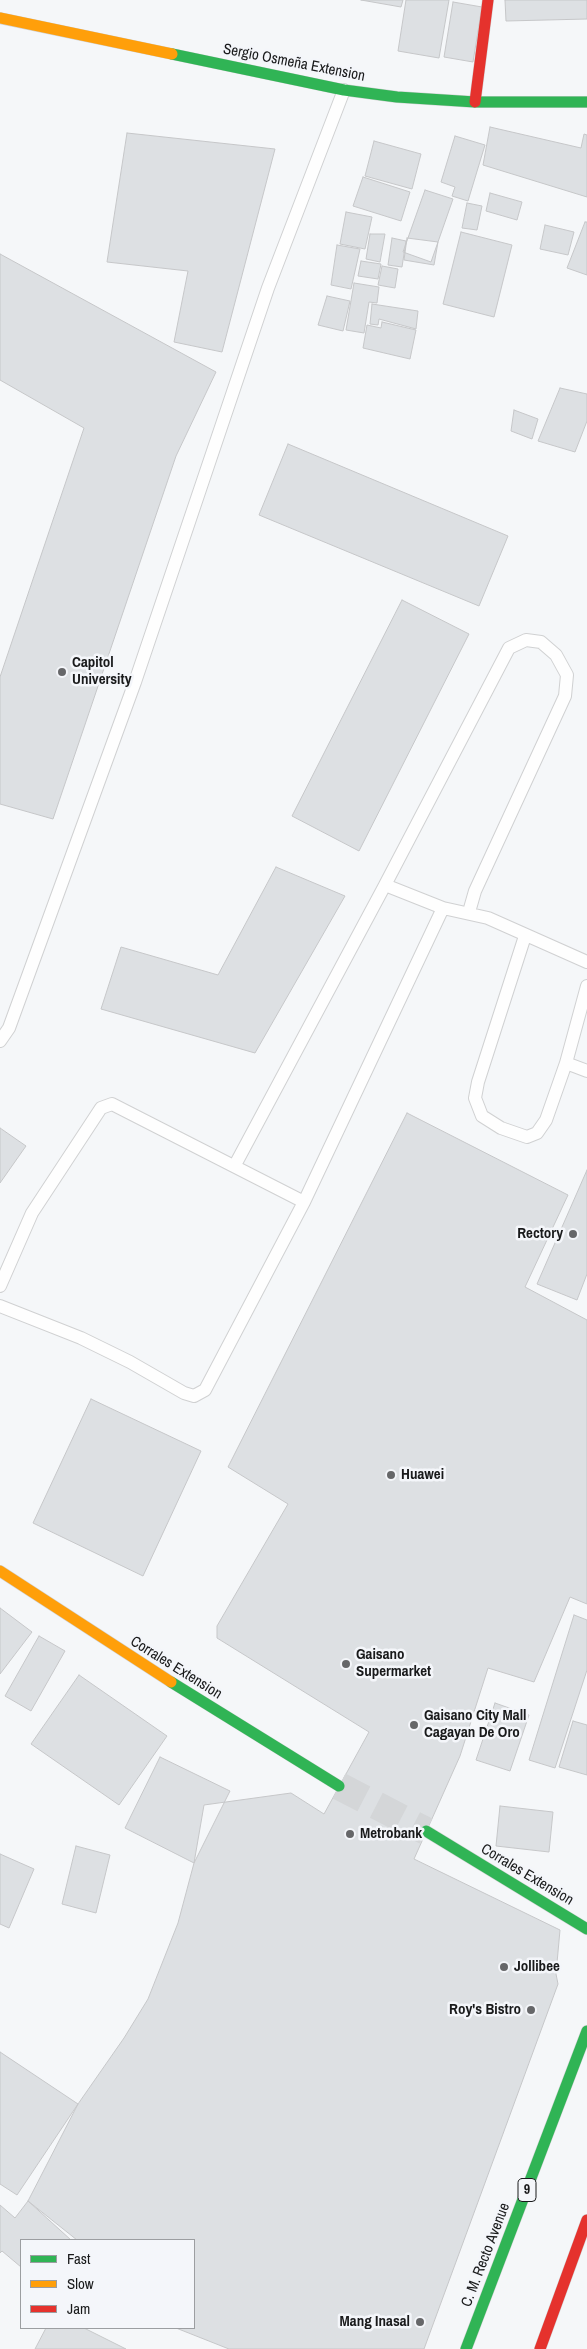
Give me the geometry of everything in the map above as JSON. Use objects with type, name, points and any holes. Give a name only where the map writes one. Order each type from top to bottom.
[{"type":"main road","points":[[475,102],[488,0]]},
{"type":"main road","name":"Sergio Osmeña Extension","points":[[0,18],[344,90],[397,97],[475,102],[587,102]]},
{"type":"main road","name":"Corrales Extension","points":[[0,1571],[111,1646],[339,1786]]},
{"type":"main road","name":"Corrales Extension","points":[[426,1831],[587,1929]]},
{"type":"main road","name":"C. M. Recto Avenue","points":[[466,2349],[587,2031]]},
{"type":"main road","points":[[540,2349],[587,2220]]},
{"type":"lane","points":[[0,1041],[9,1028],[135,682],[268,288],[344,90]]},
{"type":"lane","points":[[235,1165],[509,648],[526,640],[541,642],[556,655],[567,676],[565,696],[475,891],[469,912]]},
{"type":"lane","points":[[385,885],[443,908],[469,912],[488,918],[587,962]]},
{"type":"lane","points":[[0,1306],[81,1338],[130,1362],[184,1393],[194,1396],[205,1390],[304,1202],[443,908]]},
{"type":"lane","points":[[525,936],[478,1082],[475,1098],[482,1116],[501,1128],[527,1137],[537,1133],[546,1120],[566,1063],[587,986]]},
{"type":"lane","points":[[566,1063],[587,1071]]},
{"type":"lane","points":[[0,1286],[32,1213],[101,1108],[112,1104],[169,1134],[235,1165],[304,1202]]},
{"type":"building","points":[[361,0],[403,0],[401,7]]},
{"type":"building","points":[[406,0],[449,0],[439,58],[398,51]]},
{"type":"building","points":[[505,0],[587,0],[587,19],[506,21]]},
{"type":"building","points":[[453,2],[482,7],[473,62],[444,57]]},
{"type":"building","points":[[490,127],[581,148],[584,134],[587,135],[587,197],[483,165]]},
{"type":"building","points":[[127,133],[275,149],[222,352],[174,342],[188,271],[107,262]]},
{"type":"building","points":[[455,136],[485,145],[468,201],[452,196],[455,187],[441,182]]},
{"type":"building","points":[[374,141],[421,154],[412,189],[365,176]]},
{"type":"building","points":[[363,177],[410,192],[401,221],[353,206]]},
{"type":"building","points":[[425,190],[453,199],[431,262],[403,252]]},
{"type":"building","points":[[490,193],[522,202],[517,220],[486,211]]},
{"type":"building","points":[[467,203],[482,206],[477,230],[462,228]]},
{"type":"building","points":[[346,212],[372,217],[365,249],[340,244]]},
{"type":"building","points":[[585,222],[587,222],[587,275],[567,268]]},
{"type":"building","points":[[545,225],[574,232],[568,255],[540,249]]},
{"type":"building","points":[[461,232],[512,245],[494,317],[443,304]]},
{"type":"building","points":[[370,234],[385,234],[380,262],[366,259]]},
{"type":"building","points":[[392,238],[406,241],[402,267],[388,265]]},
{"type":"building","points":[[407,238],[438,242],[434,265],[404,260]]},
{"type":"building","points":[[337,245],[360,249],[351,289],[331,285]]},
{"type":"building","name":"Capitol University","points":[[0,254],[216,372],[176,456],[53,819],[0,804],[0,677],[84,428],[0,380]]},
{"type":"building","points":[[361,261],[381,264],[378,279],[358,276]]},
{"type":"building","points":[[382,266],[398,269],[395,288],[378,285]]},
{"type":"building","points":[[354,283],[379,287],[377,303],[369,302],[364,333],[346,330]]},
{"type":"building","points":[[327,296],[350,301],[343,331],[318,325]]},
{"type":"building","points":[[372,304],[418,311],[416,329],[379,319],[378,325],[370,324]]},
{"type":"building","points":[[382,322],[416,330],[410,359],[363,348],[367,325],[381,328]]},
{"type":"building","points":[[560,388],[587,394],[587,421],[575,452],[538,441]]},
{"type":"building","points":[[514,410],[538,419],[532,439],[511,431]]},
{"type":"building","points":[[288,444],[508,536],[479,606],[259,515]]},
{"type":"building","points":[[402,600],[469,634],[359,851],[292,816]]},
{"type":"building","points":[[276,867],[345,896],[255,1053],[101,1009],[121,947],[218,975]]},
{"type":"building","name":"Gaisano City Mall Cagayan De Oro","points":[[407,1113],[568,1195],[525,1287],[587,1320],[587,1604],[570,1597],[534,1682],[488,1668],[460,1756],[414,1859],[560,1930],[556,1974],[558,1984],[424,2349],[229,2349],[179,2329],[195,2329],[195,2239],[70,2239],[28,2201],[78,2104],[124,2038],[148,1999],[178,1923],[194,1863],[204,1805],[291,1793],[324,1814],[369,1732],[217,1638],[217,1626],[288,1504],[228,1467]]},
{"type":"building","points":[[0,1128],[26,1146],[0,1183]]},
{"type":"building","name":"Rectory","points":[[587,1170],[587,1274],[577,1300],[537,1284]]},
{"type":"building","points":[[91,1399],[201,1451],[143,1576],[33,1523]]},
{"type":"building","points":[[0,1608],[32,1632],[0,1674]]},
{"type":"building","points":[[574,1615],[587,1620],[587,1670],[555,1768],[529,1760]]},
{"type":"building","points":[[39,1636],[65,1651],[31,1711],[5,1696]]},
{"type":"building","points":[[79,1675],[167,1736],[119,1805],[31,1744]]},
{"type":"building","points":[[495,1703],[529,1715],[510,1771],[476,1760]]},
{"type":"building","points":[[573,1721],[587,1725],[587,1775],[559,1767]]},
{"type":"building","points":[[160,1757],[230,1791],[194,1863],[125,1828]]},
{"type":"building","points":[[500,1806],[553,1812],[549,1852],[496,1846]]},
{"type":"building","points":[[76,1846],[110,1855],[96,1913],[62,1904]]},
{"type":"building","points":[[0,1854],[34,1869],[9,1928],[0,1924]]},
{"type":"building","points":[[0,2052],[78,2104],[17,2195],[0,2184]]},
{"type":"building","points":[[28,2201],[76,2239],[20,2239],[20,2266],[2,2251],[0,2253],[0,2205],[15,2218]]},
{"type":"building","points":[[45,2329],[86,2329],[126,2349],[35,2349]]},
{"type":"tunnel","points":[[339,1786],[426,1831]]},
{"type":"traffic: fast","points":[[172,54],[344,90],[397,97],[475,102],[587,102]]},
{"type":"traffic: fast","points":[[171,1682],[339,1786]]},
{"type":"traffic: fast","points":[[426,1831],[587,1929]]},
{"type":"traffic: fast","points":[[466,2349],[587,2031]]},
{"type":"traffic: slow","points":[[0,18],[172,54]]},
{"type":"traffic: slow","points":[[0,1571],[171,1682]]},
{"type":"traffic: jam","points":[[475,102],[488,0]]},
{"type":"traffic: jam","points":[[540,2349],[587,2220]]},
{"type":"place","name":"Capitol University","points":[[62,672]]},
{"type":"place","name":"Rectory","points":[[573,1234]]},
{"type":"place","name":"Huawei","points":[[391,1475]]},
{"type":"place","name":"Gaisano Supermarket","points":[[346,1664]]},
{"type":"place","name":"Gaisano City Mall Cagayan De Oro","points":[[414,1725]]},
{"type":"place","name":"Metrobank","points":[[350,1834]]},
{"type":"place","name":"Jollibee","points":[[504,1967]]},
{"type":"place","name":"Roy's Bistro","points":[[531,2010]]},
{"type":"place","name":"Mang Inasal","points":[[420,2322]]}]
